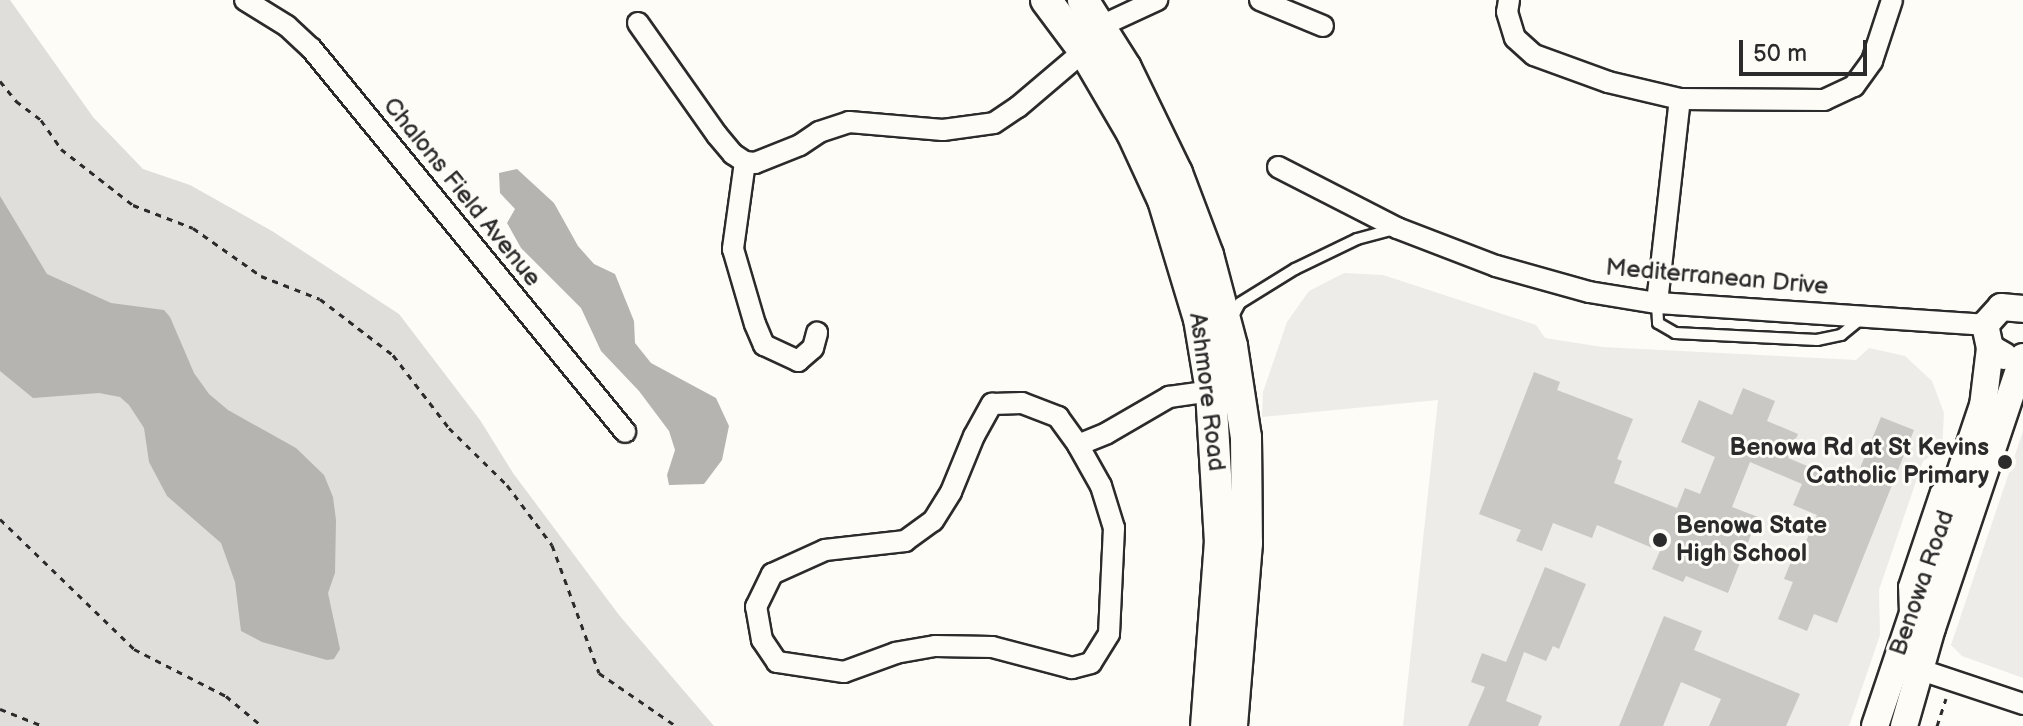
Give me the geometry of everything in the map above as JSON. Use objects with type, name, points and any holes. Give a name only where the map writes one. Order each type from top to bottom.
[{"type":"main road","name":"Ashmore Road","points":[[1046,0],[1093,38],[1177,173],[1208,255],[1227,328],[1246,437],[1247,543],[1232,726]]},
{"type":"main road","name":"Ashmore Road","points":[[1083,0],[1093,38],[1163,200],[1189,275],[1211,391],[1220,541],[1206,726]]},
{"type":"main road","points":[[2021,303],[1994,311],[1987,336],[2003,356],[2023,355]]},
{"type":"main road","name":"Benowa Road","points":[[1875,726],[1983,406],[1987,336]]},
{"type":"main road","name":"Benowa Road","points":[[1904,726],[2023,355]]},
{"type":"street","name":"Chalons Field Avenue","points":[[245,0],[287,26],[311,48],[625,432]]},
{"type":"street","points":[[638,23],[717,135],[733,154],[745,162],[755,163],[800,145],[819,132],[849,122],[913,130],[943,130],[994,123],[1018,107],[1093,38],[1157,0]]},
{"type":"street","points":[[1260,0],[1323,26]]},
{"type":"street","points":[[1509,0],[1507,12],[1515,38],[1534,55],[1608,82],[1680,99],[1824,100],[1854,86],[1872,61],[1892,0]]},
{"type":"street","points":[[1657,303],[1680,99]]},
{"type":"street","points":[[745,162],[733,249],[755,324],[764,345],[798,361],[813,348],[817,333]]},
{"type":"street","name":"Mediterranean Drive","points":[[1278,167],[1397,228],[1511,270],[1589,292],[1657,303],[1866,315],[1987,336]]},
{"type":"street","points":[[1078,445],[1107,433],[1169,397],[1211,391]]},
{"type":"street","points":[[1022,403],[1058,417],[1078,445],[1101,486],[1114,528],[1109,634],[1091,663],[1072,668],[992,647],[935,646],[896,653],[844,672],[777,662],[762,640],[756,607],[772,574],[825,550],[905,541],[933,521],[951,492],[974,436],[992,404],[1022,403]]},
{"type":"street","points":[[1895,661],[2023,704]]},
{"type":"lane","points":[[1227,328],[1240,303],[1295,269],[1357,239],[1397,228]]},
{"type":"lane","points":[[1657,303],[1658,323],[1675,333],[1817,340],[1841,335],[1866,315]]},
{"type":"path","points":[[0,81],[16,101],[41,120],[61,149],[133,205],[193,228],[261,276],[320,299],[393,355],[449,428],[507,485],[552,545],[599,673],[676,726]]},
{"type":"path","points":[[0,519],[134,649],[226,696],[262,726]]},
{"type":"path","points":[[1937,726],[1946,698]]},
{"type":"path","points":[[0,709],[43,726]]},
{"type":"shaded area","points":[[0,0],[10,0],[93,117],[143,169],[190,185],[272,231],[399,314],[480,420],[513,473],[619,615],[714,726],[0,726]]},
{"type":"shaded area","points":[[517,169],[554,203],[578,246],[594,264],[615,274],[634,321],[635,343],[651,363],[716,398],[729,426],[722,460],[704,484],[669,485],[667,475],[675,450],[669,431],[639,391],[601,351],[581,308],[521,248],[507,223],[515,209],[500,193],[499,173]]},
{"type":"shaded area","points":[[0,196],[47,274],[111,303],[164,310],[170,317],[194,373],[209,394],[228,410],[296,448],[324,475],[333,497],[336,520],[335,573],[328,593],[340,649],[334,659],[327,660],[262,642],[241,631],[235,582],[221,543],[167,496],[149,462],[144,428],[120,397],[99,393],[33,398],[0,371]]},
{"type":"shaded area","name":"Benowa State High School","points":[[1344,273],[1383,275],[1536,325],[1545,338],[1602,347],[1856,360],[1869,348],[1905,356],[1932,381],[1944,413],[1942,450],[1923,461],[1879,590],[1880,635],[1849,726],[1403,726],[1438,400],[1262,417],[1263,392],[1287,322],[1309,291]]},
{"type":"shaded area","points":[[2023,431],[2023,678],[1962,656],[1951,645]]},
{"type":"building","points":[[1534,372],[1560,382],[1557,390],[1633,419],[1617,459],[1622,461],[1614,483],[1677,508],[1685,488],[1700,494],[1715,457],[1681,442],[1699,400],[1732,415],[1743,388],[1775,401],[1767,421],[1798,434],[1788,458],[1853,485],[1881,417],[1914,430],[1837,623],[1814,614],[1807,631],[1778,619],[1793,582],[1784,579],[1794,554],[1800,556],[1817,515],[1793,505],[1802,484],[1750,462],[1732,507],[1758,517],[1728,593],[1686,576],[1683,582],[1652,569],[1660,551],[1597,525],[1592,538],[1553,523],[1542,551],[1516,541],[1521,530],[1479,514]]},
{"type":"building","points":[[1545,567],[1586,584],[1559,649],[1553,646],[1546,661],[1524,652],[1506,701],[1542,716],[1538,726],[1468,726],[1485,687],[1471,682],[1482,653],[1506,662]]},
{"type":"building","points":[[1664,616],[1702,631],[1694,650],[1800,694],[1786,726],[1709,726],[1721,699],[1681,682],[1663,726],[1619,726]]},
{"type":"place","name":"Benowa Rd at St Kevins Catholic Primary","points":[[2005,462]]},
{"type":"place","name":"Benowa State High School","points":[[1660,540]]}]
